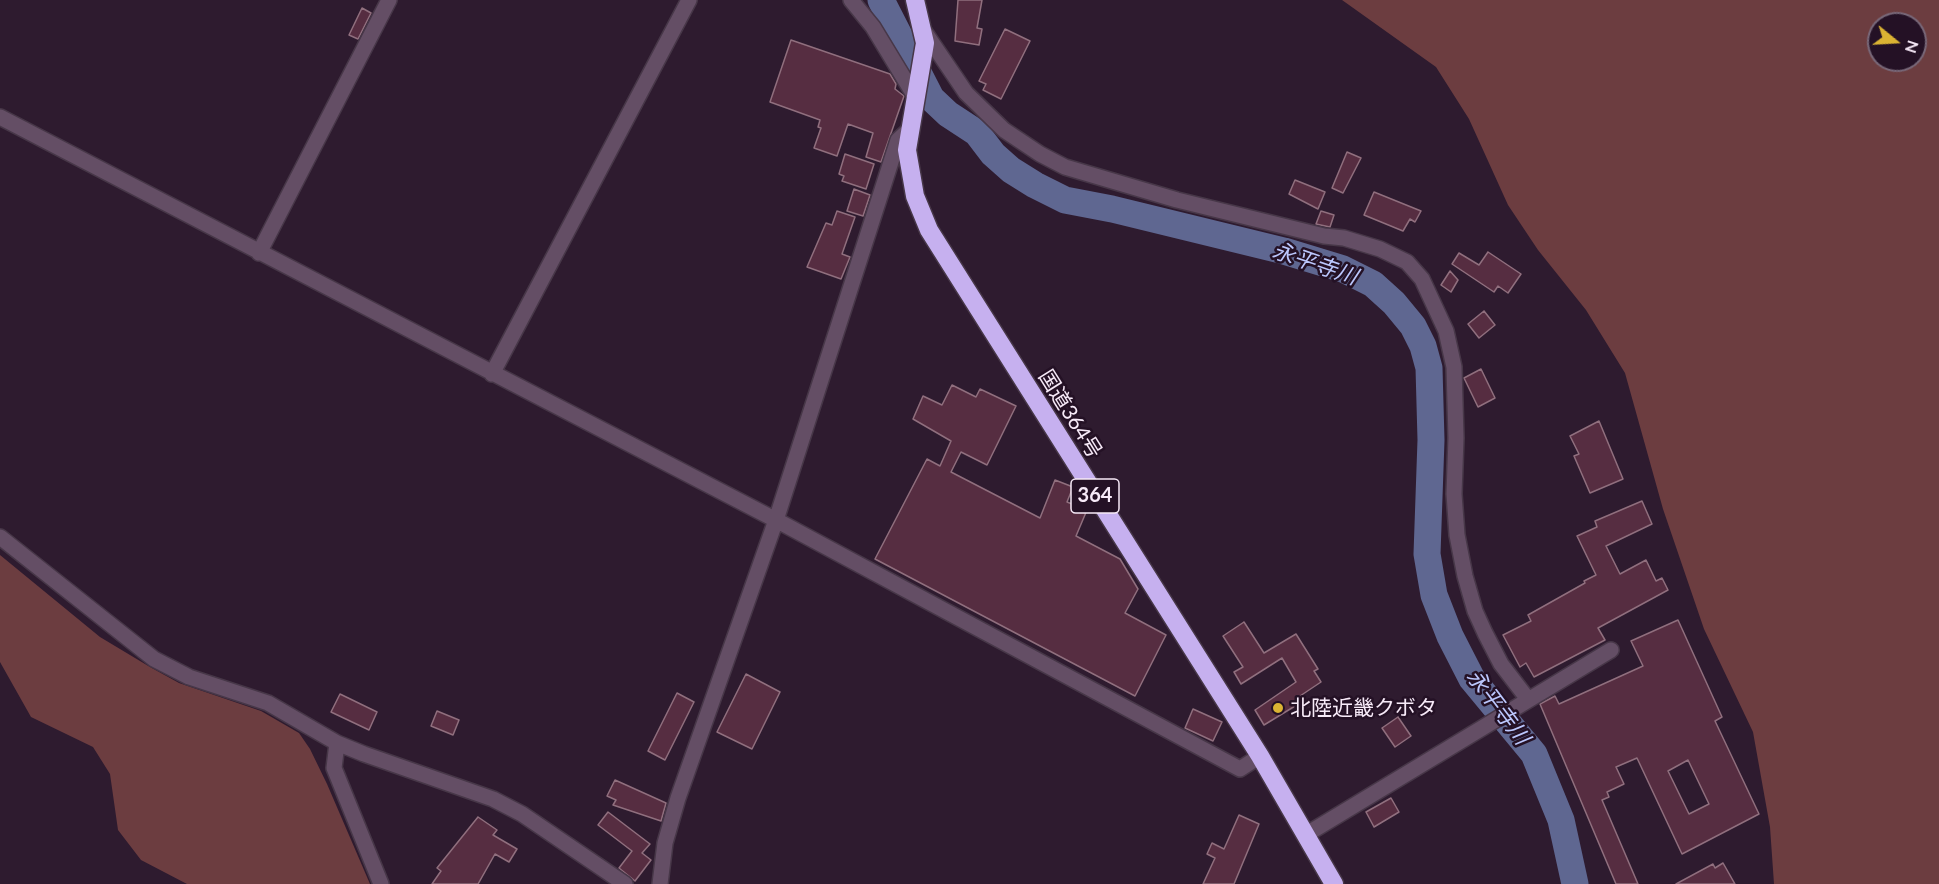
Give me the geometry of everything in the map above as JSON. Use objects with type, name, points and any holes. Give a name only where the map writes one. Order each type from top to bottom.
[{"type":"highway","name":"国道364号","points":[[915,0],[924,37],[907,150],[910,175],[929,230],[1260,756],[1334,884]]},
{"type":"street","points":[[259,252],[389,0]]},
{"type":"street","points":[[492,374],[689,0]]},
{"type":"street","points":[[851,0],[873,27],[916,95]]},
{"type":"street","points":[[924,37],[966,93],[996,123],[1040,154],[1065,167],[1177,200],[1324,236],[1353,240],[1407,262],[1422,279],[1446,331],[1454,367],[1456,438],[1454,494],[1457,535],[1465,576],[1475,611],[1485,633],[1522,701]]},
{"type":"street","points":[[0,117],[776,520],[1240,769],[1260,756]]},
{"type":"street","points":[[660,884],[665,843],[678,798],[776,520],[891,160],[898,140],[909,130]]},
{"type":"street","points":[[0,537],[154,659],[189,677],[268,703],[337,743],[493,799],[522,814],[625,884]]},
{"type":"street","points":[[1307,834],[1522,701],[1611,650]]},
{"type":"street","points":[[337,743],[334,768],[336,776],[381,884]]},
{"type":"shaded area","points":[[1342,0],[1939,0],[1939,884],[1774,884],[1770,827],[1753,732],[1704,629],[1663,509],[1625,373],[1586,310],[1538,250],[1508,205],[1469,119],[1436,67]]},
{"type":"shaded area","points":[[0,555],[100,637],[150,667],[179,683],[261,711],[299,733],[310,749],[327,784],[370,884],[187,884],[141,860],[118,830],[110,774],[93,747],[31,717],[0,662]]},
{"type":"building","points":[[958,0],[982,0],[977,28],[982,29],[979,45],[955,41]]},
{"type":"building","points":[[362,8],[371,13],[358,39],[349,35]]},
{"type":"building","points":[[1005,29],[1030,41],[1001,99],[983,90],[986,84],[979,81]]},
{"type":"building","points":[[791,40],[890,74],[896,84],[895,89],[904,96],[881,162],[866,157],[873,133],[848,124],[837,156],[814,148],[821,128],[818,127],[820,120],[770,102]]},
{"type":"building","points":[[1347,152],[1361,158],[1343,193],[1332,188]]},
{"type":"building","points":[[845,154],[874,164],[866,189],[842,181],[844,176],[839,174]]},
{"type":"building","points":[[1295,180],[1325,192],[1318,209],[1289,194]]},
{"type":"building","points":[[854,189],[870,195],[863,216],[847,211]]},
{"type":"building","points":[[1374,192],[1421,211],[1415,222],[1410,219],[1403,231],[1364,215]]},
{"type":"building","points":[[837,211],[855,217],[842,254],[850,257],[841,279],[807,267],[826,223],[832,225]]},
{"type":"building","points":[[1321,211],[1334,215],[1330,227],[1316,224]]},
{"type":"building","points":[[1488,252],[1521,274],[1508,293],[1498,286],[1494,292],[1452,264],[1459,253],[1479,265]]},
{"type":"building","points":[[1450,271],[1458,280],[1451,292],[1441,285]]},
{"type":"building","points":[[1484,311],[1495,325],[1479,338],[1468,324]]},
{"type":"building","points":[[1481,369],[1495,398],[1478,407],[1464,378]]},
{"type":"building","points":[[952,385],[976,397],[980,389],[1016,406],[987,465],[961,452],[951,472],[1040,518],[1055,480],[1073,487],[1067,502],[1087,510],[1076,536],[1120,559],[1138,589],[1125,613],[1166,635],[1135,696],[875,559],[927,459],[940,466],[951,441],[913,419],[923,396],[942,405]]},
{"type":"building","points":[[1599,421],[1623,479],[1590,493],[1574,456],[1579,454],[1570,436]]},
{"type":"building","points":[[1642,501],[1652,524],[1606,546],[1620,574],[1646,560],[1656,581],[1662,578],[1668,590],[1598,628],[1605,640],[1534,677],[1526,663],[1520,667],[1503,635],[1531,621],[1528,615],[1596,575],[1577,536],[1597,527],[1595,521]]},
{"type":"building","points":[[1678,620],[1722,717],[1715,721],[1759,814],[1682,854],[1637,758],[1616,767],[1624,784],[1607,792],[1609,797],[1602,800],[1638,884],[1616,884],[1540,704],[1555,696],[1559,704],[1643,666],[1631,641]],"holes":[[[1688,760],[1709,804],[1689,814],[1668,771]]]},
{"type":"building","points":[[1244,622],[1264,653],[1296,634],[1318,669],[1314,671],[1321,682],[1297,698],[1300,703],[1264,725],[1255,710],[1296,682],[1282,658],[1241,684],[1234,672],[1243,667],[1223,636]]},
{"type":"building","points":[[746,674],[780,692],[752,749],[717,732]]},
{"type":"building","points":[[677,693],[694,702],[665,760],[648,751]]},
{"type":"building","points":[[340,694],[377,712],[369,730],[331,712]]},
{"type":"building","points":[[1193,709],[1222,722],[1213,741],[1185,728]]},
{"type":"building","points":[[437,711],[459,720],[453,735],[431,726]]},
{"type":"building","points":[[1398,717],[1411,736],[1395,747],[1382,728]]},
{"type":"building","points":[[615,780],[666,803],[661,821],[613,805],[616,800],[607,796]]},
{"type":"building","points":[[1391,798],[1399,812],[1374,827],[1366,812]]},
{"type":"building","points":[[608,812],[650,844],[642,853],[651,860],[635,881],[619,868],[632,851],[598,825]]},
{"type":"building","points":[[1239,815],[1259,824],[1234,884],[1203,884],[1215,858],[1207,854],[1212,843],[1224,849]]},
{"type":"building","points":[[478,817],[497,830],[493,835],[517,849],[509,862],[495,854],[478,884],[432,884],[441,871],[437,868]]},
{"type":"building","points":[[1723,863],[1735,884],[1676,884],[1713,864],[1715,868]]},
{"type":"waterway","name":"永平寺川","points":[[881,0],[931,98],[948,114],[977,133],[993,154],[1011,170],[1035,185],[1065,200],[1112,209],[1284,251],[1343,269],[1373,284],[1394,303],[1413,326],[1423,346],[1429,368],[1431,440],[1427,554],[1434,595],[1450,636],[1472,679],[1534,754],[1561,820],[1575,884]]},
{"type":"place","name":"北陸近畿クボタ","points":[[1278,708]]}]
